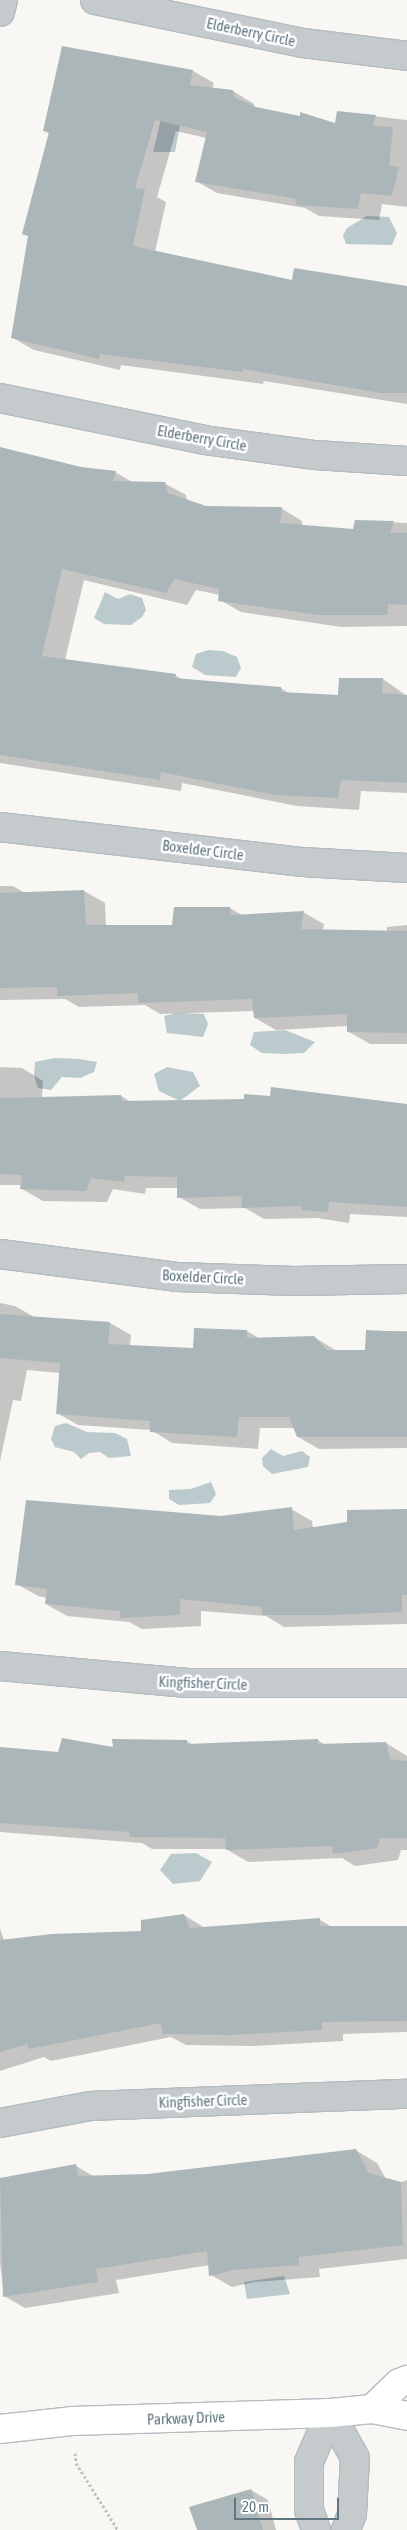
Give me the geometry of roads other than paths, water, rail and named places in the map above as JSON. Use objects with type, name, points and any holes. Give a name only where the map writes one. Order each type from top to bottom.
[{"type":"street","points":[[0,12],[2,0]]},
{"type":"street","name":"Elderberry Circle","points":[[96,0],[303,43],[407,56]]},
{"type":"street","name":"Elderberry Circle","points":[[0,398],[204,440],[315,455],[407,461]]},
{"type":"street","name":"Boxelder Circle","points":[[0,827],[303,862],[407,868]]},
{"type":"street","name":"Boxelder Circle","points":[[0,1254],[177,1277],[294,1281],[407,1279]]},
{"type":"street","name":"Kingfisher Circle","points":[[0,1666],[105,1678],[187,1683],[407,1682]]},
{"type":"street","name":"Kingfisher Circle","points":[[0,2123],[90,2106],[407,2094]]},
{"type":"street","points":[[372,2409],[399,2383],[407,2380]]},
{"type":"street","name":"Parkway Drive","points":[[0,2429],[72,2421],[330,2413],[372,2409],[407,2416]]},
{"type":"street","points":[[316,2530],[310,2510],[309,2462],[330,2413]]},
{"type":"street","points":[[330,2413],[355,2458],[352,2514],[346,2530]]}]
